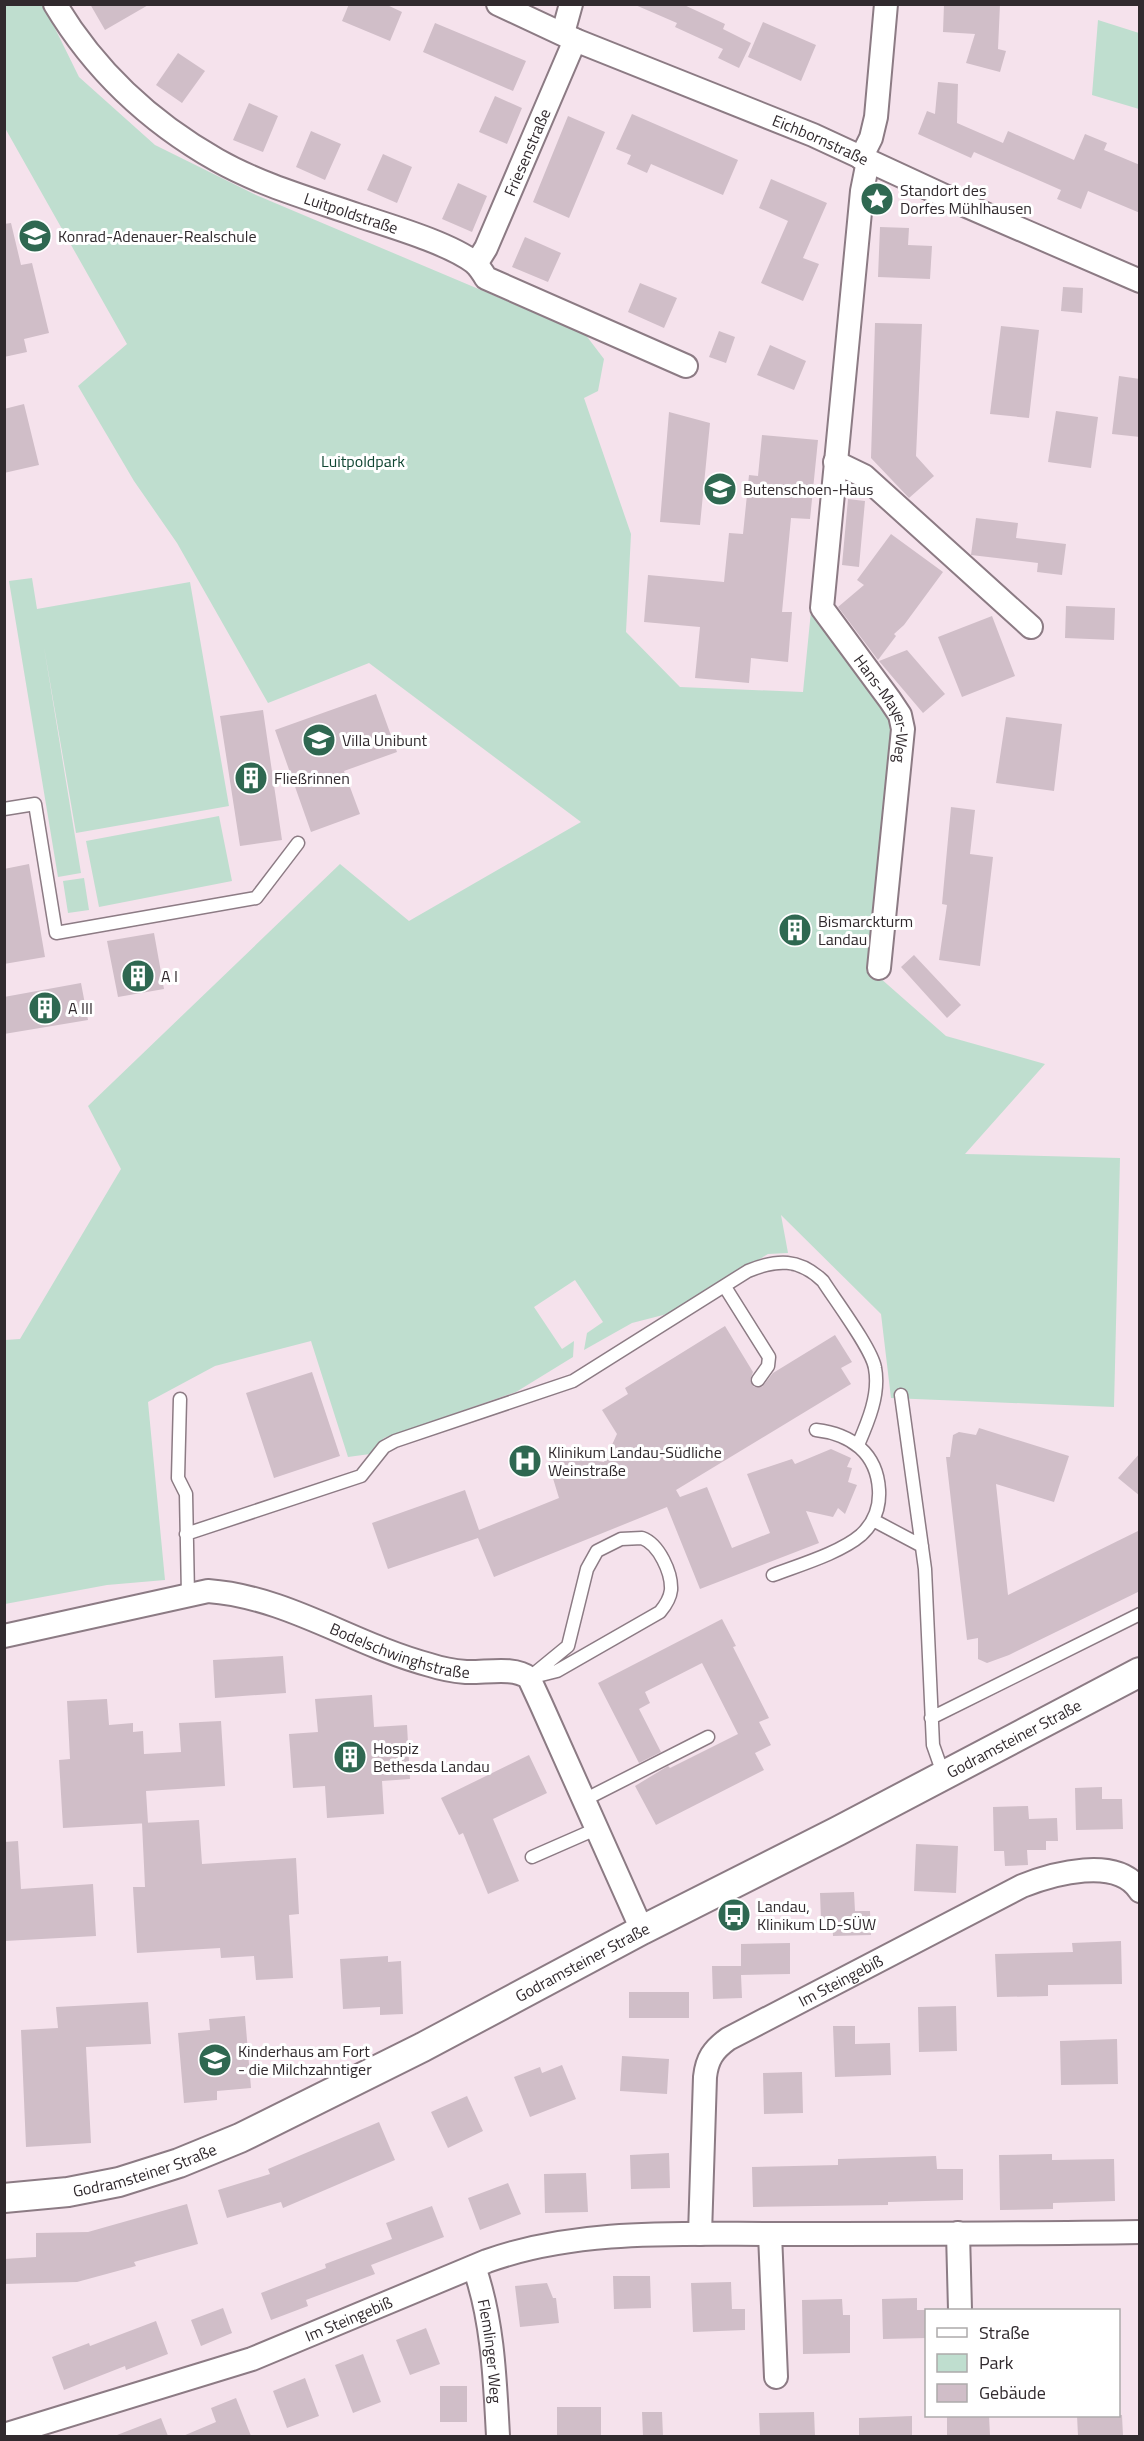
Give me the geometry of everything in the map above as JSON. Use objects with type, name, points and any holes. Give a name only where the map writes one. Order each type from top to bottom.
[{"type":"street","name":"Luitpoldstraße","points":[[55,4],[85,49],[126,94],[163,125],[219,161],[271,184],[420,237],[476,264],[486,278],[686,366]]},
{"type":"street","name":"Eichbornstraße","points":[[498,4],[569,37],[813,135],[1140,281]]},
{"type":"street","name":"Friesenstraße","points":[[476,264],[486,248],[569,37],[571,4]]},
{"type":"street","name":"Hans-Mayer-Weg","points":[[879,968],[903,729],[900,715],[890,699],[822,608],[865,160],[876,117],[886,4]]},
{"type":"street","points":[[836,462],[864,476],[1031,627]]},
{"type":"street","name":"Bodelschwinghstraße","points":[[4,1636],[198,1593],[240,1595],[281,1606],[427,1665],[466,1672],[520,1673],[529,1678]]},
{"type":"street","name":"Godramsteiner Straße","points":[[4,2198],[68,2192],[119,2182],[205,2153],[423,2047],[642,1930],[1140,1672]]},
{"type":"street","points":[[529,1678],[642,1930]]},
{"type":"street","name":"Im Steingebiß","points":[[700,2234],[705,2077],[710,2055],[717,2047],[728,2039],[1001,1897],[1046,1876],[1099,1870],[1124,1877],[1140,1891]]},
{"type":"street","name":"Im Steingebiß","points":[[4,2435],[252,2359],[509,2253],[550,2245],[616,2238],[700,2234],[1140,2232]]},
{"type":"street","points":[[958,2233],[960,2309]]},
{"type":"street","points":[[770,2234],[776,2377]]},
{"type":"street","name":"Flemlinger Weg","points":[[474,2267],[483,2295],[490,2340],[498,2436]]},
{"type":"lane","points":[[4,808],[35,804],[56,933],[256,898],[298,843]]},
{"type":"lane","points":[[186,1534],[361,1476],[384,1447],[394,1441],[573,1381],[748,1271],[765,1264],[782,1262],[813,1271],[823,1281],[872,1357],[875,1366],[875,1391],[870,1415],[858,1445]]},
{"type":"lane","points":[[725,1287],[769,1357],[768,1366],[758,1380]]},
{"type":"lane","points":[[901,1395],[922,1546],[936,1753],[946,1773]]},
{"type":"lane","points":[[180,1399],[178,1478],[186,1494],[186,1534],[198,1593]]},
{"type":"lane","points":[[773,1575],[855,1540],[873,1520],[879,1504],[878,1479],[872,1460],[848,1438],[816,1430]]},
{"type":"lane","points":[[873,1520],[922,1546]]},
{"type":"lane","points":[[621,1539],[649,1540],[669,1575],[671,1592],[660,1612],[557,1671],[529,1678],[551,1658],[562,1653],[571,1638],[587,1569],[597,1551],[621,1539]]},
{"type":"lane","points":[[932,1718],[1140,1614]]},
{"type":"lane","points":[[571,1638],[577,1647],[592,1651]]},
{"type":"lane","points":[[584,1800],[708,1737]]},
{"type":"lane","points":[[532,1857],[596,1828]]},
{"type":"green space","name":"Luitpoldpark","points":[[43,4],[79,77],[155,145],[256,195],[585,334],[604,359],[598,391],[584,398],[631,534],[626,632],[680,687],[803,692],[811,611],[894,712],[871,970],[946,1036],[1045,1064],[965,1154],[1120,1158],[1114,1407],[891,1398],[881,1314],[781,1215],[788,1253],[768,1254],[667,1314],[632,1323],[584,1350],[587,1333],[603,1322],[575,1280],[534,1307],[562,1349],[574,1341],[573,1357],[516,1392],[384,1438],[370,1454],[348,1457],[311,1341],[215,1366],[148,1402],[165,1580],[107,1585],[5,1604],[5,1340],[20,1339],[121,1169],[88,1106],[340,864],[409,921],[581,822],[369,663],[268,703],[177,543],[134,481],[78,386],[127,344],[5,128],[5,5]]},
{"type":"green space","points":[[1098,20],[1139,33],[1139,109],[1092,95]]},
{"type":"green space","points":[[32,578],[37,609],[190,582],[229,806],[76,833],[44,647],[81,873],[58,877],[9,581]]},
{"type":"green space","points":[[219,816],[232,881],[99,907],[86,841]]},
{"type":"green space","points":[[84,878],[89,910],[68,913],[63,881]]},
{"type":"building","points":[[90,4],[150,4],[105,30]]},
{"type":"building","points":[[349,4],[385,4],[402,12],[390,41],[342,21]]},
{"type":"building","points":[[633,4],[682,4],[725,24],[723,29],[751,43],[739,68],[718,58],[723,49],[675,27],[677,23]]},
{"type":"building","points":[[944,4],[1000,4],[998,49],[1006,51],[1000,72],[966,63],[975,34],[943,32]]},
{"type":"building","points":[[763,22],[816,45],[801,81],[748,57]]},
{"type":"building","points":[[435,23],[526,61],[513,91],[423,52]]},
{"type":"building","points":[[178,53],[205,71],[182,103],[156,85]]},
{"type":"building","points":[[938,82],[958,84],[957,123],[1003,143],[1008,131],[1074,160],[1085,134],[1107,143],[1104,150],[1140,165],[1140,213],[1088,191],[1081,209],[1057,199],[1061,190],[974,152],[971,158],[918,134],[927,111],[935,114]]},
{"type":"building","points":[[495,96],[522,108],[507,144],[479,132]]},
{"type":"building","points":[[249,103],[278,116],[263,152],[233,140]]},
{"type":"building","points":[[632,114],[738,160],[723,195],[651,164],[647,173],[627,164],[631,155],[616,149]]},
{"type":"building","points":[[568,116],[605,132],[569,218],[533,202]]},
{"type":"building","points":[[311,131],[341,144],[325,180],[296,167]]},
{"type":"building","points":[[383,154],[412,167],[397,203],[367,190]]},
{"type":"building","points":[[771,179],[827,203],[803,258],[819,264],[803,301],[761,283],[788,221],[759,208]]},
{"type":"building","points":[[458,183],[487,196],[472,232],[442,219]]},
{"type":"building","points":[[11,223],[21,265],[32,263],[49,333],[24,339],[27,352],[4,357],[4,224]]},
{"type":"building","points":[[880,227],[909,228],[908,245],[932,246],[930,279],[878,277]]},
{"type":"building","points":[[525,237],[561,253],[548,282],[512,267]]},
{"type":"building","points":[[640,283],[677,298],[664,328],[628,312]]},
{"type":"building","points":[[1063,287],[1083,288],[1082,313],[1061,311]]},
{"type":"building","points":[[875,323],[922,324],[916,456],[934,476],[909,498],[871,458]]},
{"type":"building","points":[[1001,326],[1039,330],[1029,418],[990,414]]},
{"type":"building","points":[[719,331],[735,337],[726,363],[709,357]]},
{"type":"building","points":[[770,345],[806,361],[794,390],[757,375]]},
{"type":"building","points":[[1119,376],[1140,379],[1140,437],[1112,434]]},
{"type":"building","points":[[24,404],[39,465],[4,473],[4,409]]},
{"type":"building","points":[[1056,411],[1098,417],[1091,468],[1048,462]]},
{"type":"building","points":[[669,412],[710,423],[700,525],[660,522]]},
{"type":"building","points":[[762,435],[818,440],[810,519],[791,518],[782,612],[792,612],[788,662],[751,658],[749,683],[695,678],[700,627],[644,622],[648,575],[724,582],[729,533],[743,534],[749,475],[758,476]]},
{"type":"building","points":[[848,499],[865,501],[859,567],[842,565]]},
{"type":"building","points":[[976,518],[1018,523],[1016,538],[1066,544],[1062,575],[1037,572],[1038,563],[971,555]]},
{"type":"building","points":[[891,534],[943,572],[904,625],[894,634],[896,636],[878,660],[838,607],[864,585],[857,580]]},
{"type":"building","points":[[1066,606],[1115,608],[1114,640],[1065,638]]},
{"type":"building","points":[[992,616],[1015,676],[962,697],[938,637]]},
{"type":"building","points":[[907,650],[945,694],[923,713],[879,661]]},
{"type":"building","points":[[376,694],[397,752],[344,771],[360,814],[311,832],[275,730]]},
{"type":"building","name":"Fließrinnen","points":[[263,710],[282,840],[240,846],[220,716]]},
{"type":"building","points":[[1006,717],[1062,724],[1054,791],[996,783]]},
{"type":"building","points":[[951,807],[975,810],[970,854],[993,857],[980,966],[939,960],[947,905],[942,904]]},
{"type":"building","points":[[29,864],[45,957],[4,964],[4,869]]},
{"type":"building","name":"Bismarckturm Landau","points":[[790,915],[810,926],[799,945],[779,934]]},
{"type":"building","name":"A I","points":[[154,933],[164,989],[118,997],[107,941]]},
{"type":"building","points":[[914,955],[961,1005],[947,1018],[901,967]]},
{"type":"building","name":"A III","points":[[81,983],[88,1020],[4,1034],[4,997]]},
{"type":"building","points":[[725,1326],[753,1372],[750,1380],[754,1387],[762,1387],[773,1373],[835,1335],[852,1362],[841,1368],[851,1384],[676,1490],[680,1497],[707,1487],[732,1548],[770,1533],[747,1474],[792,1459],[795,1464],[831,1449],[851,1458],[847,1467],[852,1468],[848,1482],[857,1485],[845,1514],[838,1508],[833,1517],[806,1511],[819,1543],[700,1589],[667,1507],[494,1577],[478,1538],[388,1569],[372,1523],[465,1490],[479,1530],[559,1498],[548,1462],[579,1458],[604,1462],[617,1434],[602,1410],[628,1394],[625,1388]]},
{"type":"building","points":[[312,1372],[340,1456],[274,1478],[246,1393]]},
{"type":"building","points":[[979,1428],[1069,1456],[1054,1502],[996,1484],[1008,1595],[1140,1530],[1140,1591],[1009,1655],[987,1663],[978,1659],[978,1638],[967,1640],[946,1457],[950,1457],[953,1435],[959,1432],[976,1435]]},
{"type":"building","points":[[1140,1453],[1140,1496],[1118,1478]]},
{"type":"building","points":[[722,1619],[736,1646],[733,1647],[769,1718],[759,1722],[771,1745],[755,1753],[764,1770],[656,1825],[635,1786],[668,1766],[670,1768],[738,1734],[702,1663],[645,1692],[650,1703],[639,1709],[661,1752],[639,1763],[598,1683]]},
{"type":"building","points":[[283,1656],[286,1693],[215,1698],[213,1660]]},
{"type":"building","name":"Hospiz Bethesda Landau","points":[[372,1695],[374,1727],[407,1725],[410,1779],[382,1781],[384,1814],[327,1818],[325,1786],[293,1788],[289,1734],[318,1732],[315,1699]]},
{"type":"building","points":[[107,1699],[109,1725],[133,1723],[133,1732],[143,1731],[144,1754],[181,1752],[179,1723],[221,1721],[225,1786],[146,1791],[148,1823],[63,1828],[59,1760],[70,1759],[67,1701]]},
{"type":"building","points":[[529,1755],[547,1793],[493,1819],[519,1881],[488,1894],[463,1833],[459,1835],[441,1798]]},
{"type":"building","points":[[1102,1787],[1102,1799],[1122,1799],[1123,1829],[1076,1830],[1075,1788]]},
{"type":"building","points":[[1028,1806],[1029,1819],[1057,1818],[1058,1841],[1046,1841],[1046,1850],[1027,1850],[1028,1865],[1005,1866],[1004,1851],[994,1851],[993,1807]]},
{"type":"building","points":[[199,1820],[202,1864],[296,1858],[299,1914],[289,1915],[293,1978],[256,1980],[254,1956],[221,1958],[220,1948],[137,1953],[133,1887],[145,1887],[142,1823]]},
{"type":"building","points":[[18,1841],[21,1889],[93,1884],[96,1936],[5,1941],[4,1842]]},
{"type":"building","points":[[916,1844],[958,1846],[956,1893],[914,1891]]},
{"type":"building","points":[[854,1892],[855,1911],[870,1911],[871,1935],[833,1936],[832,1919],[821,1920],[820,1893]]},
{"type":"building","points":[[1121,1941],[1122,1984],[1048,1985],[1048,1996],[997,1997],[995,1954],[1073,1952],[1072,1943]]},
{"type":"building","points":[[790,1943],[790,1974],[741,1975],[742,1998],[713,1999],[712,1966],[741,1966],[741,1944]]},
{"type":"building","points":[[388,1956],[388,1962],[401,1961],[403,2014],[380,2015],[380,2007],[343,2009],[340,1959]]},
{"type":"building","points":[[629,1992],[689,1992],[689,2018],[629,2018]]},
{"type":"building","points":[[148,2002],[151,2044],[86,2047],[91,2143],[26,2147],[21,2030],[58,2028],[56,2007]]},
{"type":"building","points":[[956,2006],[957,2051],[919,2052],[918,2007]]},
{"type":"building","name":"Kinderhaus am Fort - die Milchzahntiger","points":[[245,2016],[251,2088],[217,2091],[217,2100],[184,2103],[178,2033],[210,2030],[209,2019]]},
{"type":"building","points":[[833,2026],[855,2026],[855,2044],[890,2043],[891,2075],[835,2077]]},
{"type":"building","points":[[1117,2039],[1118,2084],[1061,2085],[1060,2041]]},
{"type":"building","points":[[622,2056],[669,2059],[667,2094],[620,2091]]},
{"type":"building","points":[[562,2065],[576,2099],[530,2117],[514,2077],[540,2067],[542,2073]]},
{"type":"building","points":[[802,2072],[803,2113],[764,2114],[763,2073]]},
{"type":"building","points":[[467,2096],[483,2131],[448,2148],[431,2112]]},
{"type":"building","points":[[379,2122],[395,2160],[283,2208],[281,2202],[227,2218],[218,2190],[270,2174],[268,2169]]},
{"type":"building","points":[[669,2153],[670,2188],[631,2189],[630,2155]]},
{"type":"building","points":[[1052,2154],[1052,2160],[1114,2159],[1115,2201],[1053,2203],[1053,2209],[1000,2210],[999,2155]]},
{"type":"building","points":[[936,2156],[937,2169],[963,2169],[963,2200],[888,2202],[888,2205],[753,2207],[752,2167],[838,2165],[838,2159]]},
{"type":"building","points":[[586,2173],[588,2212],[545,2213],[544,2174]]},
{"type":"building","points":[[508,2183],[521,2214],[480,2230],[468,2198]]},
{"type":"building","points":[[187,2204],[198,2244],[134,2262],[136,2266],[77,2282],[4,2284],[4,2259],[36,2257],[36,2233],[88,2232]]},
{"type":"building","points":[[432,2206],[444,2237],[371,2265],[375,2274],[306,2300],[308,2306],[271,2320],[261,2293],[326,2268],[325,2264],[392,2239],[386,2223]]},
{"type":"building","points":[[613,2276],[650,2276],[651,2308],[614,2309]]},
{"type":"building","points":[[731,2282],[732,2309],[745,2309],[745,2330],[693,2332],[691,2283]]},
{"type":"building","points":[[547,2283],[553,2298],[556,2298],[559,2323],[520,2327],[515,2286]]},
{"type":"building","points":[[917,2298],[917,2310],[925,2310],[925,2338],[883,2339],[882,2299]]},
{"type":"building","points":[[842,2299],[843,2315],[850,2315],[850,2353],[803,2354],[802,2300]]},
{"type":"building","points":[[223,2308],[232,2333],[201,2346],[191,2320]]},
{"type":"building","points":[[156,2321],[168,2354],[126,2370],[125,2366],[64,2390],[52,2357],[89,2343],[90,2346]]},
{"type":"building","points":[[426,2328],[440,2364],[410,2375],[396,2340]]},
{"type":"building","points":[[363,2354],[381,2402],[353,2413],[335,2365]]},
{"type":"building","points":[[305,2378],[319,2416],[287,2428],[273,2391]]},
{"type":"building","points":[[440,2386],[467,2386],[467,2422],[440,2422]]},
{"type":"building","points":[[236,2398],[251,2436],[183,2436],[216,2422],[211,2408]]},
{"type":"building","points":[[557,2407],[601,2407],[601,2436],[557,2436]]},
{"type":"building","points":[[642,2412],[662,2412],[663,2436],[643,2436]]},
{"type":"building","points":[[814,2412],[815,2436],[760,2436],[759,2413]]},
{"type":"building","points":[[1122,2415],[1123,2436],[1078,2436],[1077,2417],[1120,2417]]},
{"type":"building","points":[[912,2416],[912,2436],[859,2436],[859,2418]]},
{"type":"building","points":[[947,2417],[989,2417],[990,2436],[947,2436]]},
{"type":"building","points":[[161,2418],[168,2436],[117,2436],[117,2435]]},
{"type":"place","name":"Standort des Dorfes Mühlhausen","points":[[877,199]]},
{"type":"place","name":"Konrad-Adenauer-Realschule","points":[[35,236]]},
{"type":"place","name":"Butenschoen-Haus","points":[[720,489]]},
{"type":"place","name":"Villa Unibunt","points":[[319,740]]},
{"type":"place","name":"Fließrinnen","points":[[251,778]]},
{"type":"place","name":"Bismarckturm Landau","points":[[795,930]]},
{"type":"place","name":"A I","points":[[138,976]]},
{"type":"place","name":"A III","points":[[45,1008]]},
{"type":"place","name":"Klinikum Landau-Südliche Weinstraße","points":[[525,1461]]},
{"type":"place","name":"Hospiz Bethesda Landau","points":[[350,1757]]},
{"type":"place","name":"Landau, Klinikum LD-SÜW","points":[[734,1915]]},
{"type":"place","name":"Kinderhaus am Fort - die Milchzahntiger","points":[[215,2060]]}]
